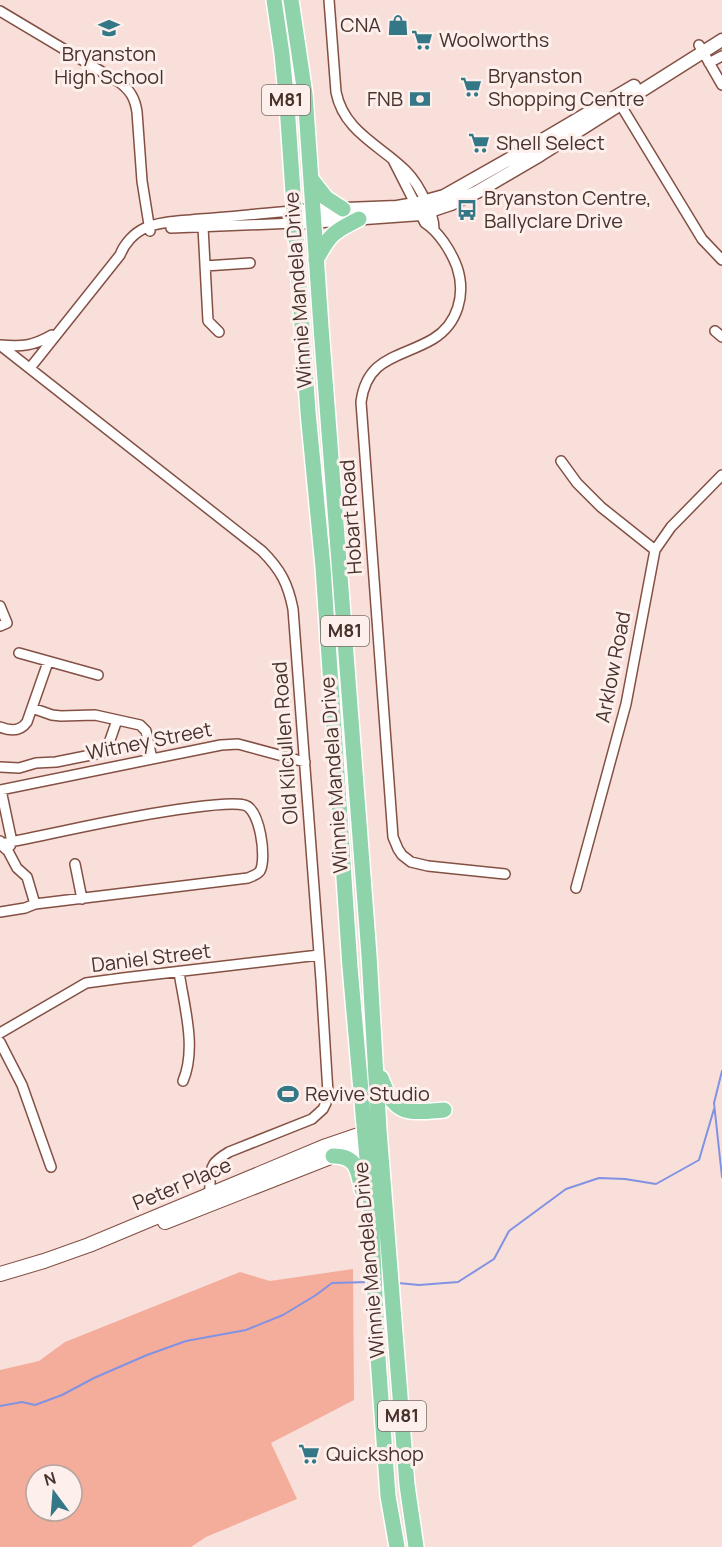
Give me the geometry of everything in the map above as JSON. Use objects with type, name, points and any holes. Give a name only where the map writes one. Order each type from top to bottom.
[{"type":"main road","name":"Winnie Mandela Drive","points":[[274,0],[282,54],[308,412],[323,567],[350,966],[390,1267],[407,1485],[416,1547]]},
{"type":"main road","name":"Winnie Mandela Drive","points":[[291,0],[303,70],[350,696],[375,1061],[370,1192],[372,1268],[388,1497],[397,1547]]},
{"type":"main road","points":[[311,179],[326,198],[343,209]]},
{"type":"main road","points":[[316,260],[331,235],[359,219]]},
{"type":"main road","points":[[375,1061],[393,1103],[414,1112],[444,1110]]},
{"type":"main road","name":"Peter Place","points":[[0,1274],[90,1245],[212,1198],[333,1156],[372,1138]]},
{"type":"main road","name":"Peter Place","points":[[0,1283],[44,1270],[326,1146],[372,1138]]},
{"type":"main road","points":[[333,1156],[348,1158],[356,1166],[371,1231]]},
{"type":"street","name":"Hobart Road","points":[[329,0],[339,105],[356,130],[393,160],[423,208],[434,220],[434,229],[454,260],[460,276],[461,293],[455,316],[432,340],[391,357],[377,368],[364,388],[361,402],[394,843],[402,855],[411,862],[428,866],[505,874]]},
{"type":"street","points":[[0,11],[119,82],[132,94],[136,105],[142,181],[150,229]]},
{"type":"street","points":[[30,368],[120,255],[150,229],[184,221],[313,216],[359,219],[423,208],[477,192],[540,155],[722,31]]},
{"type":"street","points":[[700,48],[722,40]]},
{"type":"street","points":[[700,48],[722,85]]},
{"type":"street","points":[[709,63],[722,56]]},
{"type":"street","points":[[618,101],[702,239],[722,260]]},
{"type":"street","points":[[313,216],[343,209],[423,208]]},
{"type":"street","points":[[150,229],[203,227],[295,217]]},
{"type":"street","points":[[203,227],[208,321],[219,332]]},
{"type":"street","points":[[205,266],[250,263]]},
{"type":"street","points":[[0,345],[30,346],[57,332]]},
{"type":"street","name":"Old Kilcullen Road","points":[[0,345],[262,551],[284,577],[293,609],[328,1093],[326,1103],[318,1115],[312,1119],[218,1158],[210,1169],[212,1198]]},
{"type":"street","points":[[561,461],[577,483],[614,518],[655,550]]},
{"type":"street","name":"Arklow Road","points":[[576,888],[626,704],[655,550],[671,527],[722,475]]},
{"type":"street","points":[[0,606],[8,623],[0,626]]},
{"type":"street","points":[[19,653],[98,675]]},
{"type":"street","points":[[0,727],[10,730],[21,729],[27,722],[48,662]]},
{"type":"street","points":[[32,708],[52,715],[95,715],[140,725],[146,731],[152,759]]},
{"type":"street","points":[[0,767],[19,768],[36,763],[56,762],[101,753],[108,746],[117,720]]},
{"type":"street","name":"Witney Street","points":[[0,790],[230,744],[238,744],[305,762]]},
{"type":"street","points":[[0,790],[12,842],[8,851]]},
{"type":"street","points":[[0,843],[166,811],[239,804],[248,806],[253,811],[259,825],[262,855],[261,868],[257,874],[248,878],[35,904],[0,912]]},
{"type":"street","points":[[0,843],[8,851],[16,868],[27,877],[35,904]]},
{"type":"street","points":[[75,864],[82,899]]},
{"type":"street","name":"Daniel Street","points":[[0,1033],[87,983],[319,955]]},
{"type":"street","points":[[179,972],[191,1051],[188,1070],[183,1081]]},
{"type":"street","points":[[0,1042],[22,1085],[51,1167]]},
{"type":"shaded area","points":[[353,1269],[354,1400],[271,1443],[297,1499],[206,1537],[191,1547],[0,1547],[0,1370],[39,1361],[65,1342],[240,1272],[270,1281]]},
{"type":"waterway","points":[[722,1071],[714,1103],[722,1177]]},
{"type":"waterway","points":[[398,1283],[419,1285],[458,1282],[494,1259],[509,1231],[566,1189],[599,1178],[656,1184],[699,1160],[714,1109]]},
{"type":"waterway","points":[[0,1406],[22,1402],[35,1405],[62,1395],[147,1355],[186,1341],[246,1330],[283,1315],[332,1283],[369,1282]]},
{"type":"place","name":"CNA","points":[[398,25]]},
{"type":"place","name":"Bryanston High School","points":[[109,28]]},
{"type":"place","name":"Woolworths","points":[[422,40]]},
{"type":"place","name":"Bryanston Shopping Centre","points":[[471,87]]},
{"type":"place","name":"FNB","points":[[420,99]]},
{"type":"place","name":"Shell Select","points":[[479,143]]},
{"type":"place","name":"Bryanston Centre, Ballyclare Drive","points":[[467,210]]},
{"type":"place","name":"Revive Studio","points":[[288,1094]]},
{"type":"place","name":"Quickshop","points":[[309,1454]]}]
